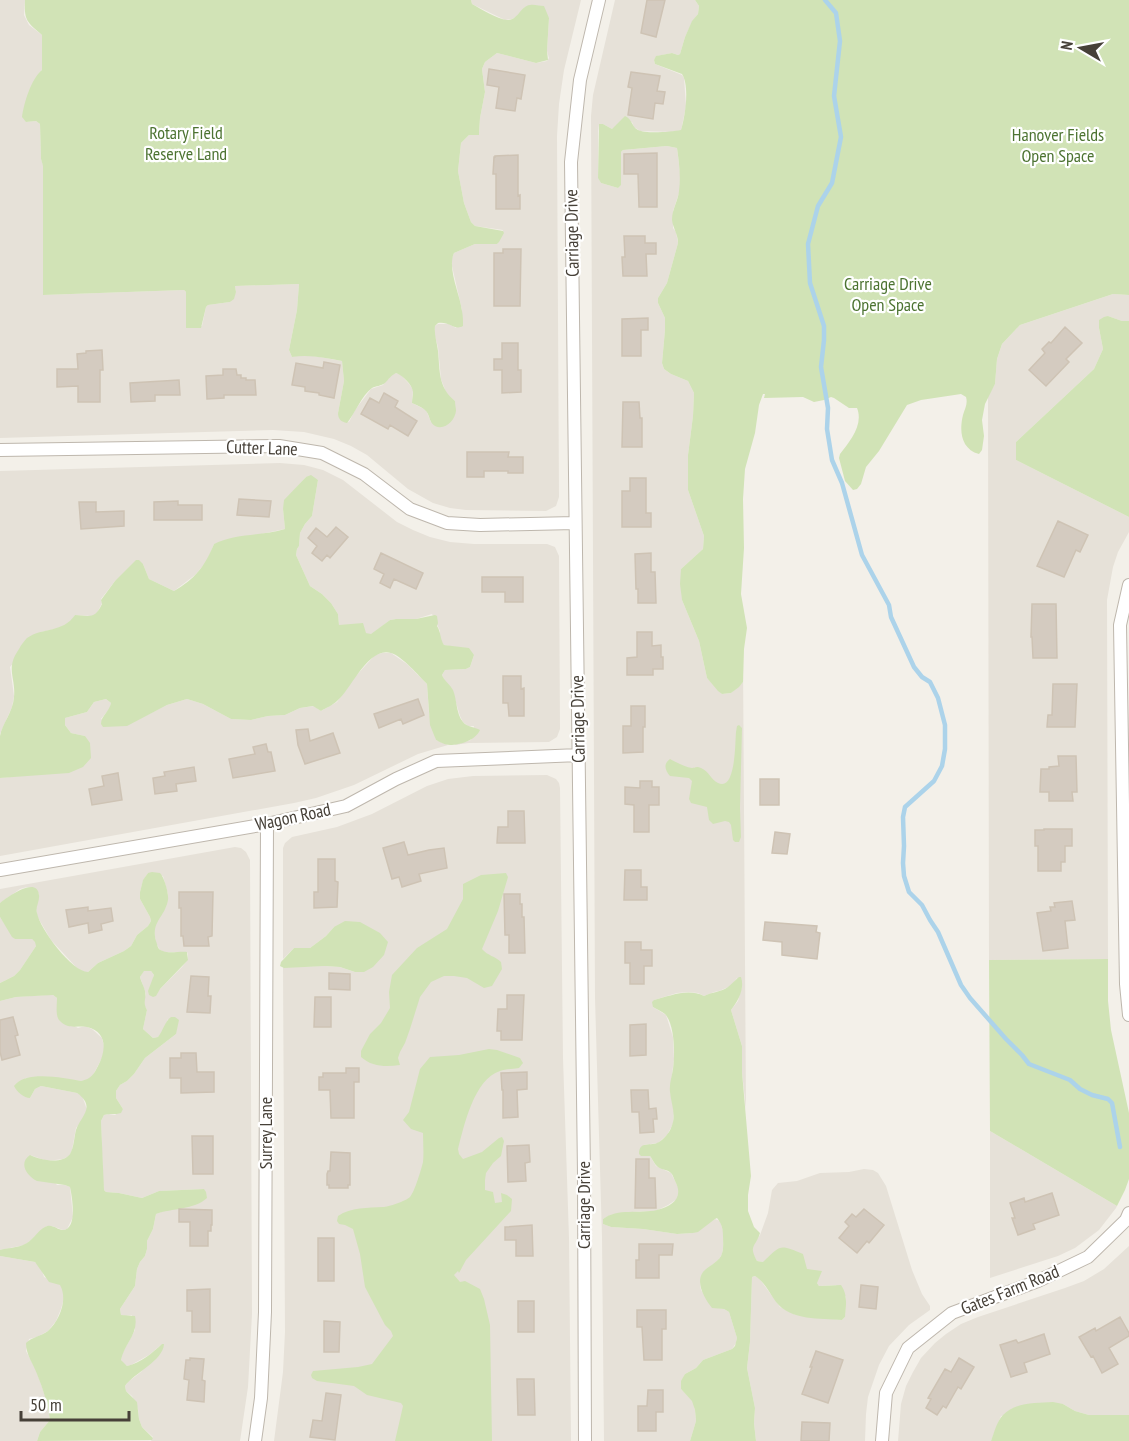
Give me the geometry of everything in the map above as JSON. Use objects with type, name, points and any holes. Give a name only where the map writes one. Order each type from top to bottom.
[{"type":"street","name":"Carriage Drive","points":[[585,1441],[571,162],[580,80],[599,0]]},
{"type":"street","name":"Cutter Lane","points":[[0,450],[279,446],[322,453],[364,474],[411,509],[447,523],[480,525],[576,523]]},
{"type":"street","points":[[1129,585],[1120,625],[1126,984],[1129,1016]]},
{"type":"street","name":"Wagon Road","points":[[0,870],[267,824],[346,806],[436,761],[579,755]]},
{"type":"street","name":"Surrey Lane","points":[[255,1441],[261,1398],[266,1312],[267,824]]},
{"type":"street","name":"Gates Farm Road","points":[[882,1441],[886,1393],[908,1348],[952,1313],[1038,1281],[1088,1257],[1126,1220],[1129,1213]]},
{"type":"shaded area","points":[[0,0],[25,0],[24,15],[29,25],[42,35],[42,70],[39,73],[26,122],[36,121],[40,124],[43,165],[43,295],[184,290],[186,292],[186,328],[202,326],[208,305],[230,302],[236,292],[235,286],[299,284],[297,310],[289,350],[292,357],[314,356],[342,361],[344,381],[338,413],[349,422],[371,389],[383,385],[391,375],[396,373],[401,375],[413,390],[412,403],[426,410],[431,422],[455,401],[447,395],[441,379],[438,347],[434,333],[435,326],[438,324],[449,324],[456,328],[462,310],[452,258],[454,253],[475,244],[497,244],[503,230],[475,226],[471,222],[464,203],[458,171],[461,143],[469,135],[479,133],[485,92],[482,69],[485,62],[497,53],[536,63],[547,61],[549,58],[547,51],[549,18],[525,7],[518,16],[505,20],[472,4],[471,0],[581,0],[564,70],[557,136],[559,497],[556,506],[546,511],[450,508],[433,503],[408,489],[367,455],[351,446],[334,439],[304,432],[273,430],[0,438]]},
{"type":"shaded area","points":[[615,0],[695,0],[699,6],[698,14],[685,37],[680,54],[657,56],[654,60],[655,64],[682,75],[684,78],[686,106],[681,131],[640,131],[634,127],[632,122],[612,129],[599,124],[598,177],[601,183],[618,188],[621,184],[621,152],[623,150],[667,146],[677,148],[680,190],[673,211],[673,228],[678,243],[667,283],[658,298],[665,318],[662,363],[664,369],[671,374],[688,381],[694,393],[688,455],[688,490],[704,536],[703,549],[681,569],[682,600],[699,641],[707,678],[722,694],[731,693],[743,682],[743,661],[746,1109],[742,1046],[731,1010],[738,1001],[742,986],[737,978],[731,986],[704,996],[688,992],[654,1000],[653,1007],[666,1015],[673,1037],[674,1059],[670,1090],[674,1111],[673,1124],[667,1135],[658,1143],[644,1145],[641,1156],[650,1156],[656,1166],[671,1173],[680,1193],[677,1199],[656,1211],[610,1215],[603,1219],[603,1224],[611,1227],[677,1234],[693,1233],[715,1219],[720,1221],[723,1231],[722,1254],[703,1273],[700,1285],[712,1307],[729,1312],[737,1338],[732,1349],[703,1360],[696,1368],[685,1374],[681,1389],[693,1401],[696,1421],[690,1441],[604,1441],[602,1237],[595,998],[591,116],[593,95]]},
{"type":"shaded area","points":[[1113,294],[1129,295],[1129,321],[1108,316],[1099,328],[1103,349],[1094,369],[1016,442],[1016,460],[1129,517],[1129,532],[1113,567],[1107,600],[1108,959],[989,960],[988,396],[995,384],[997,359],[1002,344],[1020,325]]},
{"type":"shaded area","points":[[280,463],[304,465],[323,470],[343,480],[397,522],[430,537],[474,544],[547,544],[555,547],[559,556],[560,729],[557,737],[549,742],[453,745],[471,740],[474,726],[468,726],[463,722],[452,689],[442,675],[445,670],[470,667],[474,655],[444,645],[440,640],[440,631],[432,614],[416,619],[390,620],[371,635],[347,625],[339,625],[338,614],[322,594],[310,586],[296,555],[300,533],[312,516],[318,480],[306,477],[283,509],[285,529],[214,544],[207,561],[195,575],[174,591],[149,579],[143,564],[115,581],[101,599],[102,603],[96,615],[75,615],[71,623],[61,628],[41,632],[10,667],[14,696],[12,707],[0,734],[0,471]]},
{"type":"shaded area","points":[[391,653],[407,664],[427,684],[429,713],[436,740],[448,745],[418,754],[354,785],[316,798],[0,856],[0,778],[30,775],[85,736],[71,733],[65,725],[65,718],[87,712],[94,702],[106,699],[111,703],[110,708],[101,719],[127,725],[167,705],[187,699],[203,704],[231,719],[251,720],[285,715],[300,708],[314,706],[321,711],[337,702],[354,678],[375,655]]},
{"type":"shaded area","points":[[547,775],[556,779],[560,788],[571,1441],[274,1441],[283,1372],[285,1332],[283,967],[340,967],[355,972],[334,927],[310,948],[294,948],[283,959],[283,848],[285,843],[292,837],[337,827],[372,814],[427,786],[448,779],[473,776]]},
{"type":"shaded area","points":[[235,847],[246,852],[250,860],[252,1314],[248,1387],[240,1441],[151,1441],[153,1437],[142,1427],[138,1409],[125,1386],[141,1372],[162,1344],[149,1355],[131,1365],[127,1366],[123,1363],[122,1354],[135,1330],[132,1315],[121,1315],[120,1309],[135,1286],[137,1269],[145,1256],[147,1241],[153,1229],[156,1214],[189,1206],[204,1189],[159,1191],[142,1198],[106,1192],[103,1184],[101,1121],[104,1115],[115,1115],[123,1109],[116,1098],[116,1091],[120,1085],[134,1074],[145,1058],[176,1034],[168,1019],[158,1037],[153,1038],[143,1029],[147,1010],[144,1005],[146,994],[140,977],[144,970],[151,971],[154,975],[152,983],[160,989],[182,967],[188,959],[188,954],[187,952],[164,952],[156,943],[154,930],[166,907],[168,894],[163,876],[148,873],[143,881],[140,899],[150,917],[151,921],[148,926],[137,935],[131,946],[98,963],[88,972],[82,972],[76,967],[51,940],[37,916],[39,894],[33,888],[20,889],[0,903],[0,889]]},
{"type":"shaded area","points":[[0,917],[15,939],[32,939],[36,942],[36,946],[20,970],[0,983]]},
{"type":"shaded area","points":[[53,995],[57,998],[58,1017],[78,1028],[85,1026],[92,1029],[102,1038],[104,1046],[104,1054],[92,1077],[87,1080],[25,1078],[30,1098],[35,1089],[41,1086],[77,1093],[82,1096],[85,1104],[87,1110],[85,1117],[76,1128],[69,1156],[47,1161],[30,1155],[57,1185],[70,1187],[73,1217],[67,1229],[47,1226],[25,1245],[0,1250],[0,1001],[16,997]]},
{"type":"shaded area","points":[[990,1131],[1117,1206],[1116,1208],[1099,1230],[1075,1248],[1058,1256],[990,1278]]},
{"type":"shaded area","points":[[864,1169],[878,1173],[886,1186],[912,1270],[930,1310],[909,1325],[889,1346],[879,1365],[868,1397],[865,1441],[756,1441],[755,1408],[747,1368],[752,1277],[759,1278],[780,1307],[796,1315],[842,1320],[845,1317],[846,1297],[836,1285],[819,1286],[817,1283],[757,1261],[753,1254],[753,1245],[760,1235],[768,1213],[772,1190],[778,1183],[797,1181],[820,1173]]},
{"type":"shaded area","points":[[1129,1246],[1129,1415],[1089,1415],[1063,1404],[1001,1416],[991,1441],[898,1441],[901,1404],[906,1386],[921,1358],[935,1343],[961,1324],[1084,1281],[1104,1269]]},
{"type":"shaded area","points":[[0,1256],[35,1262],[41,1268],[44,1277],[61,1285],[64,1291],[64,1298],[56,1321],[48,1331],[29,1339],[26,1351],[36,1370],[47,1401],[50,1420],[40,1432],[37,1441],[0,1441]]},
{"type":"green space","name":"Rotary Field Reserve Land","points":[[25,0],[471,0],[472,4],[484,11],[507,20],[514,18],[527,6],[544,6],[549,18],[548,60],[536,63],[497,53],[485,62],[482,69],[485,92],[479,135],[469,135],[461,143],[458,171],[464,203],[471,222],[475,226],[504,233],[497,244],[475,244],[454,253],[452,259],[463,326],[438,323],[435,326],[435,335],[441,378],[445,390],[455,401],[456,411],[452,421],[442,427],[433,425],[425,410],[412,403],[413,392],[409,383],[396,373],[382,385],[368,391],[347,423],[340,420],[338,413],[344,381],[342,361],[311,356],[292,357],[289,350],[297,310],[299,284],[235,286],[234,299],[230,302],[206,307],[201,328],[186,328],[186,292],[184,290],[43,295],[43,166],[40,124],[36,121],[26,122],[22,117],[31,85],[42,70],[42,35],[28,20]]},
{"type":"green space","points":[[695,0],[1129,0],[1129,295],[1113,294],[1020,325],[1002,344],[997,359],[995,384],[985,404],[982,420],[984,436],[982,450],[979,454],[968,448],[963,439],[961,427],[966,397],[961,394],[921,400],[907,405],[879,451],[866,467],[861,484],[857,489],[853,490],[845,481],[839,458],[857,427],[859,414],[857,408],[849,408],[831,397],[814,402],[803,397],[764,398],[765,394],[763,394],[745,469],[741,594],[747,628],[743,682],[731,693],[722,694],[707,678],[699,641],[682,600],[680,584],[681,569],[703,549],[704,536],[688,490],[688,455],[694,393],[688,381],[671,374],[664,369],[662,363],[665,318],[658,298],[667,283],[678,243],[672,220],[680,186],[677,148],[667,146],[623,150],[621,152],[621,185],[618,188],[601,183],[598,178],[599,124],[612,129],[625,116],[638,130],[642,131],[681,130],[686,102],[684,79],[682,74],[655,64],[654,60],[656,56],[680,54],[692,21],[698,14],[699,6]]},
{"type":"green space","points":[[1108,316],[1129,321],[1129,517],[1016,460],[1016,442],[1094,369],[1103,349],[1099,320]]},
{"type":"green space","points":[[311,475],[318,480],[312,516],[300,533],[296,555],[310,586],[331,603],[338,614],[339,625],[363,623],[366,633],[371,634],[390,620],[437,616],[437,626],[444,645],[469,648],[474,655],[470,667],[445,670],[442,675],[453,690],[463,722],[480,730],[475,737],[454,745],[436,740],[430,725],[427,684],[400,658],[391,653],[383,653],[367,662],[337,701],[321,711],[313,706],[300,708],[285,715],[251,720],[231,719],[203,704],[187,699],[167,705],[127,726],[103,727],[101,721],[111,703],[106,699],[94,702],[87,712],[65,718],[65,725],[71,733],[85,736],[90,743],[91,758],[83,767],[69,773],[0,778],[0,736],[12,708],[14,697],[13,662],[27,638],[65,625],[75,615],[94,614],[115,581],[136,560],[143,564],[149,579],[174,591],[188,582],[198,571],[214,544],[231,538],[285,529],[284,500],[306,477]]},
{"type":"green space","points":[[737,726],[742,728],[741,837],[739,842],[735,842],[729,822],[713,824],[709,820],[707,807],[691,803],[689,799],[692,781],[689,778],[670,776],[666,763],[670,759],[692,768],[701,768],[716,782],[724,784],[731,773]]},
{"type":"green space","points":[[148,873],[162,875],[168,897],[155,930],[158,947],[165,952],[187,952],[188,960],[156,996],[149,995],[148,991],[154,975],[151,971],[144,971],[140,977],[145,991],[147,1010],[143,1029],[153,1038],[158,1037],[171,1017],[179,1020],[176,1034],[145,1058],[134,1074],[116,1091],[116,1098],[123,1109],[121,1113],[104,1115],[101,1121],[104,1190],[142,1198],[159,1191],[204,1189],[207,1198],[196,1205],[156,1214],[153,1229],[147,1241],[145,1256],[137,1269],[135,1286],[120,1309],[121,1315],[135,1316],[136,1322],[121,1360],[127,1366],[142,1360],[164,1344],[159,1356],[125,1386],[126,1391],[137,1402],[142,1427],[153,1438],[152,1440],[37,1441],[40,1432],[50,1420],[45,1397],[28,1355],[26,1343],[48,1331],[56,1321],[62,1309],[62,1291],[60,1285],[49,1282],[35,1262],[0,1256],[0,1250],[26,1244],[48,1226],[63,1230],[71,1224],[73,1212],[70,1187],[37,1181],[27,1173],[24,1165],[26,1158],[30,1155],[62,1160],[70,1154],[76,1130],[87,1107],[83,1098],[77,1093],[41,1086],[35,1089],[30,1098],[21,1094],[14,1086],[27,1078],[36,1077],[81,1081],[87,1079],[94,1074],[104,1048],[102,1038],[94,1029],[70,1026],[58,1019],[57,998],[53,995],[16,997],[0,1001],[0,983],[20,970],[36,946],[32,939],[12,937],[0,917],[0,903],[27,887],[37,889],[39,897],[37,911],[44,929],[66,958],[81,970],[88,972],[98,963],[131,946],[137,935],[148,926],[151,921],[140,899],[140,892],[143,880]]},
{"type":"green space","points":[[506,873],[508,877],[498,911],[482,949],[501,962],[502,969],[492,986],[484,988],[467,978],[454,976],[444,976],[431,982],[420,997],[398,1058],[400,1065],[379,1066],[361,1057],[361,1051],[370,1034],[381,1023],[390,1008],[389,992],[392,975],[417,948],[447,929],[463,899],[463,884],[481,875]]},
{"type":"green space","points":[[345,921],[360,922],[380,933],[388,942],[384,955],[373,967],[364,972],[355,972],[340,967],[284,968],[280,966],[294,948],[310,948],[334,927]]},
{"type":"green space","points":[[1108,959],[1111,1030],[1129,1113],[1129,1179],[1117,1206],[990,1131],[989,960]]},
{"type":"green space","points":[[739,977],[742,981],[741,990],[731,1010],[742,1046],[751,1176],[748,1211],[754,1227],[760,1233],[753,1252],[757,1261],[763,1262],[781,1248],[803,1254],[807,1269],[822,1271],[817,1283],[819,1286],[841,1285],[846,1296],[845,1317],[842,1320],[798,1316],[790,1313],[776,1302],[762,1281],[755,1276],[752,1277],[747,1368],[755,1408],[756,1441],[690,1441],[696,1421],[695,1410],[692,1401],[681,1389],[681,1381],[685,1374],[696,1368],[703,1360],[732,1349],[737,1338],[729,1312],[712,1308],[700,1286],[703,1272],[722,1254],[721,1225],[717,1218],[698,1232],[677,1234],[611,1227],[603,1224],[603,1219],[615,1214],[663,1208],[675,1200],[678,1192],[671,1173],[658,1167],[650,1156],[639,1154],[643,1145],[656,1143],[664,1138],[674,1119],[670,1083],[674,1040],[668,1019],[665,1014],[653,1007],[652,1002],[685,993],[704,996],[725,989]]},
{"type":"green space","points":[[489,1049],[520,1058],[523,1063],[519,1068],[500,1071],[483,1083],[472,1104],[458,1149],[463,1159],[482,1152],[502,1137],[504,1141],[501,1156],[486,1173],[485,1190],[493,1192],[495,1203],[502,1202],[501,1193],[512,1199],[511,1211],[466,1260],[459,1273],[458,1271],[454,1275],[460,1282],[465,1281],[480,1289],[490,1325],[492,1441],[395,1441],[403,1406],[401,1403],[367,1395],[354,1386],[317,1381],[311,1375],[313,1371],[372,1364],[393,1336],[365,1287],[353,1229],[339,1224],[338,1216],[354,1209],[389,1206],[410,1197],[423,1162],[423,1133],[411,1129],[403,1120],[409,1112],[420,1069],[430,1057],[459,1055]]},
{"type":"green space","points":[[1053,1402],[1089,1415],[1129,1415],[1129,1441],[991,1441],[999,1420],[1008,1411],[1026,1404]]},
{"type":"building","points":[[647,0],[665,0],[656,37],[641,33]]},
{"type":"building","points":[[489,69],[525,75],[521,99],[517,98],[515,111],[496,108],[499,87],[487,85]]},
{"type":"building","points":[[631,72],[660,76],[657,91],[665,92],[663,104],[655,103],[653,119],[628,115],[632,88],[628,87]]},
{"type":"building","points":[[657,153],[657,207],[639,207],[638,174],[624,174],[624,154]]},
{"type":"building","points":[[518,155],[520,209],[496,209],[494,157]]},
{"type":"building","points":[[624,236],[645,236],[645,243],[656,243],[656,254],[646,254],[647,276],[623,276]]},
{"type":"building","points":[[503,249],[521,249],[520,306],[494,306],[494,253],[503,253]]},
{"type":"building","points":[[648,318],[648,330],[641,330],[641,356],[622,356],[622,319]]},
{"type":"building","points":[[1065,327],[1082,343],[1066,359],[1069,362],[1046,386],[1029,370],[1045,353],[1042,349],[1049,342],[1051,343]]},
{"type":"building","points":[[502,343],[518,343],[521,392],[502,393],[502,370],[494,370],[494,359],[502,359]]},
{"type":"building","points":[[102,350],[100,402],[78,402],[78,386],[57,387],[57,369],[78,369],[77,354]]},
{"type":"building","points":[[324,362],[340,365],[334,398],[305,391],[305,387],[292,385],[296,363],[323,368]]},
{"type":"building","points":[[223,369],[236,369],[237,375],[241,375],[241,378],[255,380],[256,395],[224,395],[224,398],[207,399],[206,376],[223,375]]},
{"type":"building","points":[[179,380],[180,395],[155,395],[155,401],[131,402],[130,383]]},
{"type":"building","points":[[384,393],[398,401],[395,407],[417,421],[408,436],[390,425],[388,429],[361,414],[370,398],[379,403]]},
{"type":"building","points":[[623,402],[639,402],[640,418],[642,418],[642,447],[622,447]]},
{"type":"building","points":[[467,452],[509,452],[508,457],[523,457],[523,473],[484,471],[484,477],[467,477]]},
{"type":"building","points":[[630,478],[646,478],[646,513],[651,513],[651,527],[622,527],[622,491],[630,491]]},
{"type":"building","points":[[239,499],[271,501],[269,517],[237,515]]},
{"type":"building","points":[[178,501],[178,505],[202,505],[202,520],[154,520],[154,502]]},
{"type":"building","points":[[79,502],[96,502],[96,512],[124,511],[124,526],[81,529]]},
{"type":"building","points":[[1058,521],[1088,535],[1080,552],[1076,550],[1064,577],[1037,566]]},
{"type":"building","points":[[336,527],[348,537],[330,558],[327,555],[322,561],[312,553],[317,546],[308,538],[316,528],[327,537]]},
{"type":"building","points":[[381,553],[423,573],[416,589],[394,579],[390,588],[380,583],[384,574],[374,569]]},
{"type":"building","points":[[651,553],[651,572],[655,572],[656,603],[638,603],[635,554]]},
{"type":"building","points":[[482,577],[523,577],[523,602],[505,602],[505,592],[482,592]]},
{"type":"building","points":[[1032,604],[1056,604],[1057,658],[1033,658]]},
{"type":"building","points":[[637,632],[652,632],[652,646],[661,645],[663,669],[653,669],[653,675],[627,675],[627,658],[637,657]]},
{"type":"building","points":[[503,676],[521,676],[521,689],[524,688],[524,716],[509,716],[508,703],[503,703]]},
{"type":"building","points":[[1053,684],[1077,684],[1075,727],[1047,727],[1048,715],[1052,715]]},
{"type":"building","points":[[418,699],[424,715],[403,724],[401,719],[379,728],[374,714]]},
{"type":"building","points":[[631,706],[645,706],[643,752],[623,753],[623,726],[631,726]]},
{"type":"building","points":[[308,729],[310,741],[333,733],[340,753],[305,764],[298,745],[296,730]]},
{"type":"building","points":[[266,744],[268,752],[271,752],[275,771],[233,778],[229,759],[255,754],[253,747]]},
{"type":"building","points":[[1058,756],[1076,756],[1077,792],[1072,792],[1073,801],[1049,801],[1049,792],[1040,792],[1041,769],[1059,766]]},
{"type":"building","points":[[194,767],[196,781],[176,784],[177,791],[155,794],[153,778],[165,776],[164,772]]},
{"type":"building","points":[[118,773],[122,800],[92,805],[89,789],[104,786],[102,776]]},
{"type":"building","points":[[760,779],[779,779],[779,805],[760,805]]},
{"type":"building","points":[[640,781],[652,781],[652,787],[659,787],[659,805],[649,805],[649,832],[634,832],[634,805],[625,804],[625,787],[640,788]]},
{"type":"building","points":[[508,811],[524,811],[525,843],[497,843],[498,827],[508,827]]},
{"type":"building","points":[[1072,829],[1072,846],[1065,846],[1065,862],[1061,862],[1061,871],[1038,871],[1038,846],[1035,846],[1035,830]]},
{"type":"building","points":[[775,832],[790,834],[787,854],[772,853]]},
{"type":"building","points":[[404,842],[408,855],[444,848],[447,868],[419,874],[421,881],[402,887],[399,877],[392,879],[383,848]]},
{"type":"building","points":[[318,859],[335,859],[335,881],[338,882],[337,907],[314,908],[314,892],[318,892]]},
{"type":"building","points":[[625,870],[641,870],[641,887],[647,887],[647,900],[624,900]]},
{"type":"building","points":[[179,892],[213,892],[212,936],[208,937],[209,946],[184,946],[183,936],[181,936]]},
{"type":"building","points":[[504,894],[520,894],[522,917],[524,917],[525,953],[509,953],[509,935],[505,935]]},
{"type":"building","points":[[1072,901],[1075,920],[1065,921],[1068,948],[1043,951],[1037,913],[1051,911],[1050,907],[1055,907],[1054,903]]},
{"type":"building","points":[[88,907],[88,911],[111,908],[113,921],[101,924],[102,930],[89,933],[88,923],[69,927],[66,910]]},
{"type":"building","points":[[765,922],[817,926],[816,932],[820,933],[817,959],[782,955],[782,942],[763,940]]},
{"type":"building","points":[[625,942],[641,942],[641,950],[652,950],[652,966],[644,966],[644,984],[630,984],[630,963],[625,963]]},
{"type":"building","points":[[329,973],[350,974],[350,990],[329,989]]},
{"type":"building","points":[[191,976],[209,977],[210,1013],[187,1012]]},
{"type":"building","points":[[507,995],[524,995],[522,1040],[501,1040],[501,1031],[497,1031],[498,1009],[507,1009]]},
{"type":"building","points":[[315,997],[331,997],[331,1027],[314,1027]]},
{"type":"building","points":[[13,1017],[20,1055],[2,1060],[0,1020]]},
{"type":"building","points":[[646,1024],[646,1055],[630,1056],[630,1025]]},
{"type":"building","points":[[181,1053],[196,1053],[197,1072],[214,1072],[214,1092],[181,1093],[181,1078],[170,1078],[170,1058],[181,1058]]},
{"type":"building","points":[[346,1068],[359,1068],[359,1082],[354,1082],[354,1118],[331,1118],[330,1090],[319,1090],[319,1077],[323,1077],[323,1073],[346,1073]]},
{"type":"building","points":[[527,1072],[527,1089],[517,1090],[518,1117],[503,1118],[501,1073]]},
{"type":"building","points":[[631,1090],[648,1090],[649,1109],[656,1108],[657,1119],[653,1119],[654,1132],[640,1133],[639,1112],[632,1112]]},
{"type":"building","points":[[192,1136],[213,1136],[213,1174],[193,1174]]},
{"type":"building","points":[[529,1145],[530,1162],[525,1163],[526,1181],[508,1182],[507,1146]]},
{"type":"building","points":[[331,1152],[350,1153],[350,1185],[348,1188],[329,1188],[327,1185]]},
{"type":"building","points":[[636,1159],[649,1159],[649,1178],[655,1178],[656,1208],[635,1208]]},
{"type":"building","points":[[1052,1193],[1059,1215],[1033,1224],[1035,1229],[1018,1235],[1010,1203],[1024,1198],[1025,1202]]},
{"type":"building","points":[[179,1209],[212,1210],[208,1246],[190,1246],[190,1222],[179,1222]]},
{"type":"building","points":[[864,1209],[884,1225],[857,1253],[839,1238],[849,1226],[845,1222],[852,1214],[856,1217]]},
{"type":"building","points":[[532,1225],[533,1256],[516,1256],[516,1240],[505,1240],[505,1227]]},
{"type":"building","points":[[318,1238],[334,1238],[334,1281],[318,1281]]},
{"type":"building","points":[[639,1244],[673,1244],[672,1255],[659,1255],[659,1278],[636,1278]]},
{"type":"building","points":[[861,1285],[878,1287],[876,1309],[859,1307]]},
{"type":"building","points":[[210,1289],[210,1332],[192,1332],[192,1311],[187,1311],[187,1290]]},
{"type":"building","points":[[518,1301],[534,1301],[534,1332],[518,1332]]},
{"type":"building","points":[[637,1310],[666,1310],[666,1329],[662,1329],[662,1360],[644,1360],[642,1327],[637,1327]]},
{"type":"building","points":[[1120,1317],[1129,1336],[1109,1348],[1118,1364],[1102,1373],[1079,1337],[1095,1328],[1096,1331]]},
{"type":"building","points":[[324,1321],[340,1322],[339,1352],[324,1352]]},
{"type":"building","points":[[1044,1334],[1050,1354],[1024,1363],[1027,1372],[1011,1377],[1000,1345],[1016,1340],[1018,1343]]},
{"type":"building","points":[[816,1351],[843,1360],[828,1403],[802,1394]]},
{"type":"building","points":[[959,1358],[974,1367],[961,1389],[958,1387],[946,1408],[943,1406],[937,1415],[926,1408],[931,1399],[928,1398],[945,1369],[951,1372]]},
{"type":"building","points":[[204,1359],[202,1380],[205,1381],[204,1402],[187,1400],[189,1380],[184,1379],[186,1360]]},
{"type":"building","points":[[517,1379],[534,1379],[535,1415],[518,1415]]},
{"type":"building","points":[[648,1390],[663,1390],[663,1412],[656,1412],[656,1431],[638,1431],[638,1406],[647,1406]]},
{"type":"building","points":[[326,1393],[341,1395],[335,1440],[310,1437],[313,1420],[322,1421]]},
{"type":"building","points":[[802,1422],[830,1423],[829,1441],[801,1441]]},
{"type":"waterway","points":[[825,0],[836,13],[840,41],[834,96],[841,137],[832,183],[818,206],[808,244],[810,283],[824,326],[821,367],[828,408],[827,429],[832,460],[842,483],[862,555],[889,605],[891,617],[914,667],[922,677],[930,682],[938,698],[945,725],[942,766],[934,781],[905,807],[903,817],[904,876],[909,892],[922,905],[938,932],[961,985],[970,998],[1029,1064],[1070,1080],[1080,1089],[1092,1095],[1108,1099],[1112,1103],[1120,1147]]},
{"type":"park label","name":"Hanover Fields Open Space","points":[[1058,145]]},
{"type":"park label","name":"Carriage Drive Open Space","points":[[888,294]]}]
